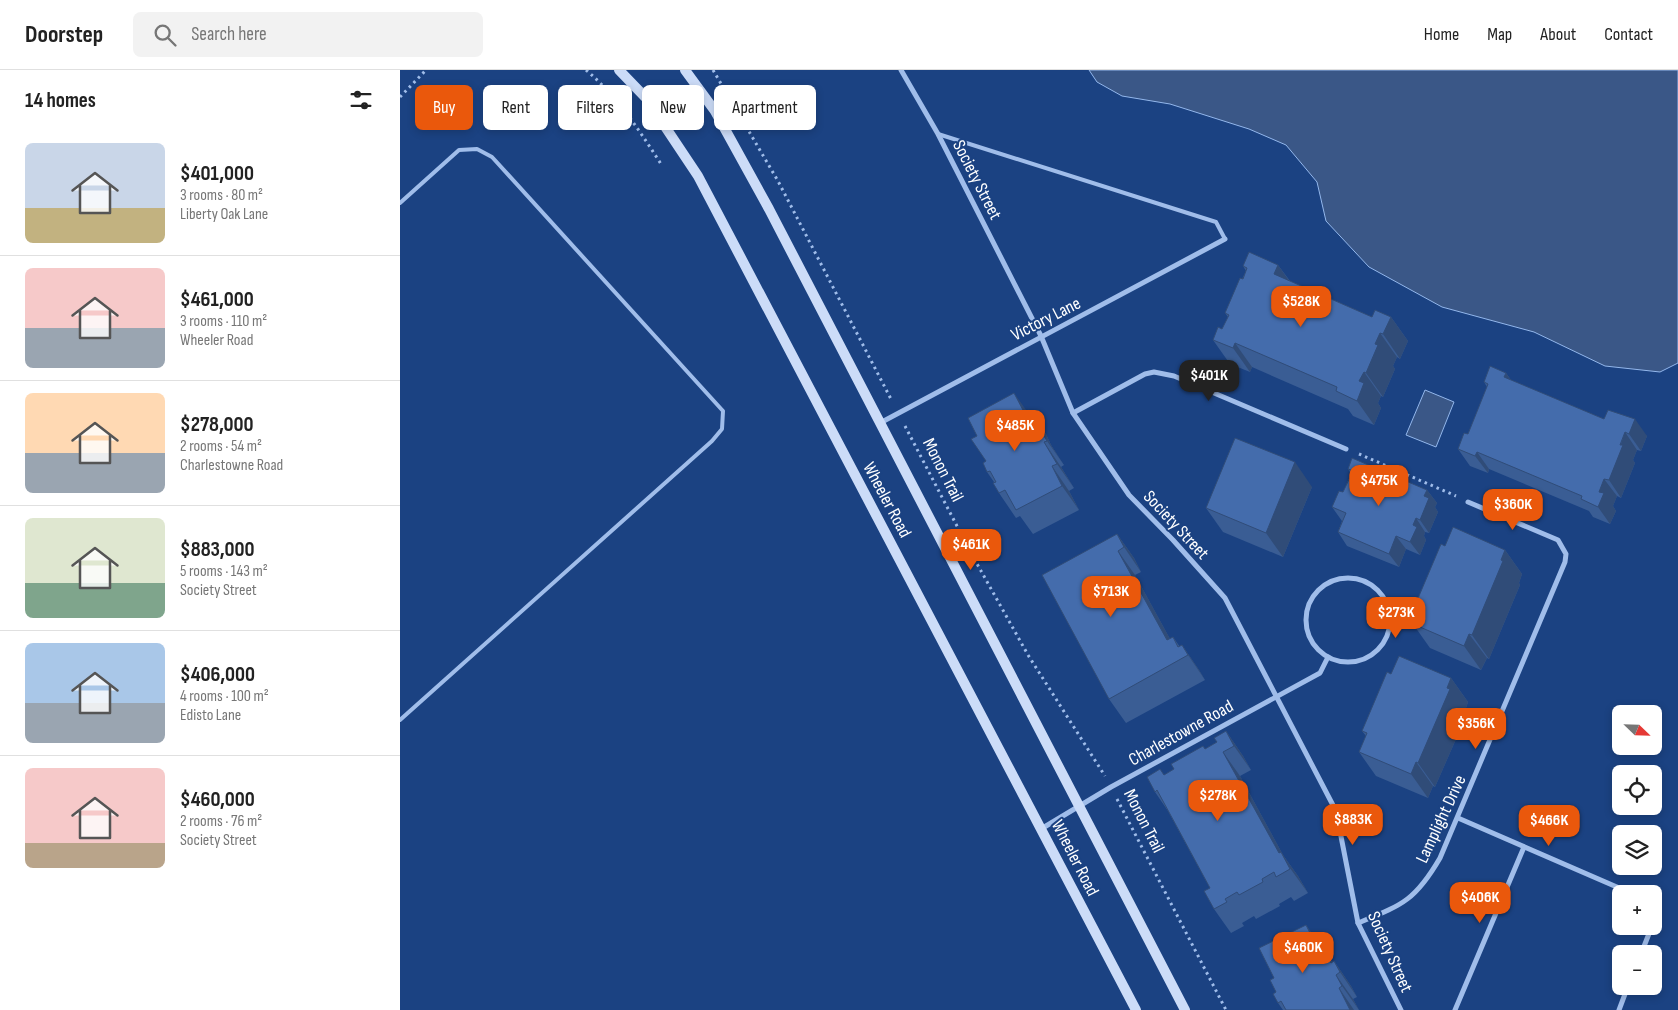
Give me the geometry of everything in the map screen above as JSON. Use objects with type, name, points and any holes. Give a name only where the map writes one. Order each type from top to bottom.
[{"type":"street","name":"Wheeler Road","points":[[619,70],[646,98],[698,176],[1136,1010]]},
{"type":"street","name":"Wheeler Road","points":[[685,70],[715,111],[769,209],[1185,1010]]},
{"type":"street","name":"Society Street","points":[[901,70],[938,134],[1040,336],[1073,413],[1129,495],[1173,540],[1224,598],[1336,811],[1358,923],[1401,1010]]},
{"type":"street","name":"Victory Lane","points":[[880,423],[1225,239]]},
{"type":"street","points":[[1073,413],[1145,374],[1154,372],[1174,376],[1346,449]]},
{"type":"street","name":"Lamplight Drive","points":[[1358,923],[1399,906],[1410,898],[1430,874],[1458,818],[1562,573],[1566,554],[1558,540],[1468,502]]},
{"type":"street","points":[[1351,577],[1368,582],[1381,594],[1389,609],[1390,627],[1383,643],[1370,656],[1354,662],[1328,657],[1314,646],[1307,630],[1306,612],[1313,596],[1325,584],[1333,580],[1351,577]]},
{"type":"street","name":"Charlestowne Road","points":[[1041,829],[1111,787],[1320,673],[1328,657]]},
{"type":"street","points":[[1458,818],[1613,885]]},
{"type":"street","points":[[1455,1010],[1524,846]]},
{"type":"street","points":[[1619,1010],[1625,995]]},
{"type":"lane","points":[[938,134],[1216,222],[1225,239]]},
{"type":"lane","points":[[400,203],[459,150],[477,149],[492,157],[723,411],[722,429],[712,441],[400,720]]},
{"type":"path","points":[[400,97],[426,70]]},
{"type":"path","points":[[586,70],[630,116],[661,164]]},
{"type":"path","name":"Monon Trail","points":[[713,70],[778,180],[971,553],[1028,656],[1078,731],[1111,787],[1226,1010]]},
{"type":"path","points":[[1346,449],[1468,502]]},
{"type":"water","points":[[1089,70],[1678,70],[1678,363],[1660,372],[1605,366],[1534,332],[1442,307],[1369,267],[1326,221],[1317,182],[1286,145],[1249,129],[1170,104],[1122,96],[1097,82]]},
{"type":"water","points":[[1425,390],[1454,402],[1436,447],[1406,435]]},
{"type":"building","points":[[1249,252],[1278,265],[1274,274],[1372,317],[1375,310],[1391,317],[1383,334],[1380,333],[1375,344],[1378,345],[1366,373],[1364,372],[1359,381],[1364,383],[1357,401],[1336,391],[1337,387],[1235,343],[1233,348],[1213,340],[1218,327],[1222,329],[1229,315],[1225,313],[1240,278],[1243,279],[1247,268],[1243,266]]},
{"type":"building","points":[[1490,366],[1506,373],[1504,377],[1604,419],[1608,410],[1635,419],[1629,434],[1625,432],[1620,445],[1623,445],[1609,480],[1604,479],[1599,492],[1604,493],[1598,507],[1581,499],[1582,496],[1477,452],[1475,456],[1458,449],[1464,433],[1468,434],[1488,384],[1484,382]]},
{"type":"building","points":[[1014,393],[1024,412],[1029,410],[1039,432],[1041,431],[1047,441],[1044,442],[1057,464],[1052,466],[1062,486],[1016,510],[1005,490],[999,493],[993,483],[996,482],[990,471],[987,472],[983,463],[986,461],[971,439],[977,436],[968,418]]},
{"type":"building","points":[[1235,438],[1295,462],[1266,533],[1206,508]]},
{"type":"building","points":[[1352,458],[1427,490],[1424,496],[1429,498],[1420,520],[1416,518],[1413,525],[1417,527],[1410,542],[1396,536],[1389,554],[1338,532],[1346,513],[1332,507],[1339,491],[1343,492],[1353,471],[1348,469]]},
{"type":"building","points":[[1453,527],[1505,550],[1501,560],[1503,561],[1472,635],[1469,634],[1464,646],[1413,624],[1421,605],[1416,603],[1441,544],[1445,546]]},
{"type":"building","points":[[1117,534],[1124,547],[1118,551],[1167,640],[1173,637],[1178,647],[1182,645],[1188,655],[1109,699],[1042,575]]},
{"type":"building","points":[[1399,656],[1451,678],[1447,688],[1450,689],[1418,763],[1416,762],[1411,774],[1359,752],[1367,733],[1362,731],[1387,672],[1391,674]]},
{"type":"building","points":[[1226,731],[1234,746],[1223,752],[1279,853],[1281,852],[1290,869],[1276,877],[1274,872],[1262,879],[1263,882],[1239,895],[1237,892],[1225,899],[1227,902],[1214,909],[1204,891],[1210,888],[1157,790],[1155,792],[1147,777],[1160,769],[1164,775],[1174,769],[1171,764],[1203,746],[1205,749],[1217,742],[1214,738]]},
{"type":"building","points":[[1306,925],[1321,955],[1325,952],[1331,963],[1334,961],[1340,972],[1336,975],[1342,986],[1339,988],[1350,1010],[1286,1010],[1281,1001],[1278,1003],[1273,994],[1276,992],[1270,980],[1274,978],[1259,948]]}]
